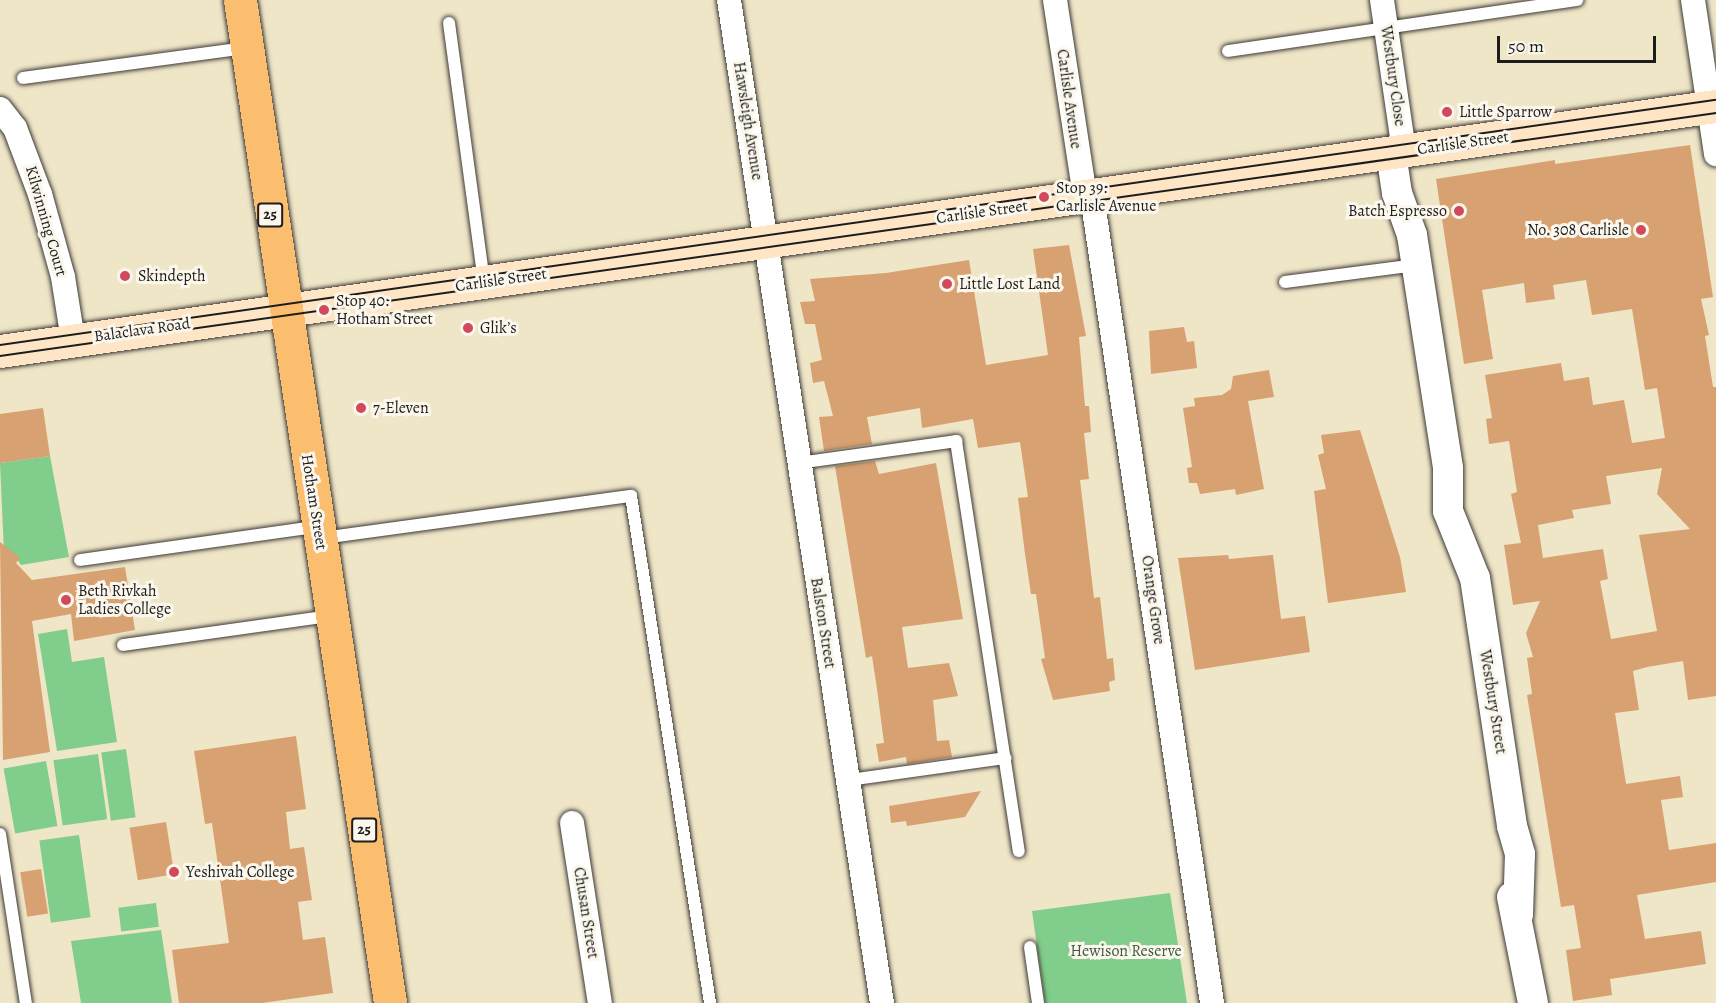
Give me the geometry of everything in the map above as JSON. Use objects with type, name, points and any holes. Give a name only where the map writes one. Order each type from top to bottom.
[{"type":"main road","name":"Hotham Street","points":[[240,0],[284,311],[390,1003]]},
{"type":"main road","name":"Carlisle Street","points":[[284,311],[1712,107]]},
{"type":"main road","name":"Balaclava Road","points":[[0,351],[284,311]]},
{"type":"street","name":"Hawsleigh Avenue","points":[[729,0],[765,242]]},
{"type":"street","name":"Carlisle Avenue","points":[[1055,0],[1088,197]]},
{"type":"street","name":"Westbury Close","points":[[1382,0],[1402,152]]},
{"type":"street","points":[[1693,0],[1712,107],[1716,154]]},
{"type":"street","name":"Kilwinning Court","points":[[0,109],[15,128],[40,194],[63,277],[73,340]]},
{"type":"street","name":"Westbury Street","points":[[1402,152],[1397,193],[1412,235],[1448,468],[1448,511],[1475,578],[1512,826],[1520,854],[1518,915],[1533,1003]]},
{"type":"street","name":"Orange Grove","points":[[1088,197],[1212,1003]]},
{"type":"street","name":"Balston Street","points":[[765,242],[882,1003]]},
{"type":"street","name":"Chusan Street","points":[[572,823],[600,1003]]},
{"type":"lane","points":[[1228,51],[1577,0]]},
{"type":"lane","points":[[449,23],[484,282]]},
{"type":"lane","points":[[23,78],[247,48]]},
{"type":"lane","points":[[1285,282],[1416,265]]},
{"type":"lane","points":[[798,463],[956,441],[1019,851]]},
{"type":"lane","points":[[80,560],[631,496],[710,1003]]},
{"type":"lane","points":[[123,645],[331,615]]},
{"type":"lane","points":[[849,780],[1005,758]]},
{"type":"lane","points":[[0,834],[26,1003]]},
{"type":"lane","points":[[1030,947],[1038,1003]]},
{"type":"green space","points":[[50,456],[69,557],[21,565],[12,552],[4,553],[0,463]]},
{"type":"green space","points":[[67,629],[72,662],[104,657],[117,742],[57,751],[38,634]]},
{"type":"green space","points":[[126,749],[136,817],[111,821],[101,752]]},
{"type":"green space","points":[[98,754],[107,819],[63,826],[53,760]]},
{"type":"green space","points":[[46,761],[57,826],[15,833],[4,768]]},
{"type":"green space","points":[[79,835],[91,917],[51,923],[39,841]]},
{"type":"green space","name":"Hewison Reserve","points":[[1170,893],[1187,1003],[1045,1003],[1032,911]]},
{"type":"green space","points":[[156,903],[159,927],[121,931],[118,908]]},
{"type":"green space","points":[[161,930],[172,1003],[81,1003],[71,941]]},
{"type":"building","points":[[1690,145],[1713,297],[1701,299],[1709,335],[1705,336],[1713,387],[1716,387],[1716,696],[1688,700],[1683,661],[1647,667],[1633,671],[1639,710],[1615,713],[1626,784],[1680,776],[1683,797],[1661,800],[1669,850],[1716,843],[1716,882],[1637,895],[1645,939],[1701,931],[1706,964],[1610,979],[1612,995],[1573,1001],[1566,950],[1581,948],[1574,905],[1561,907],[1527,695],[1532,694],[1527,658],[1533,657],[1526,633],[1540,601],[1513,605],[1504,545],[1521,543],[1511,494],[1517,492],[1509,441],[1489,444],[1486,419],[1492,418],[1485,375],[1561,363],[1564,381],[1589,377],[1593,405],[1624,400],[1632,443],[1665,438],[1657,388],[1645,390],[1632,309],[1592,315],[1586,280],[1553,285],[1555,299],[1526,303],[1524,283],[1482,290],[1493,359],[1464,364],[1436,179],[1555,160],[1555,164]],"holes":[[[1662,468],[1657,494],[1690,529],[1639,535],[1657,631],[1611,639],[1600,581],[1608,579],[1603,549],[1543,558],[1538,525],[1574,518],[1572,510],[1611,504],[1606,476]]]},
{"type":"building","points":[[1069,245],[1086,336],[1079,337],[1085,406],[1089,406],[1091,432],[1084,433],[1089,479],[1080,480],[1094,598],[1100,597],[1107,659],[1113,658],[1115,680],[1109,682],[1110,691],[1053,700],[1041,659],[1045,658],[1036,594],[1031,594],[1025,554],[1018,498],[1028,497],[1020,442],[978,448],[973,419],[922,428],[920,408],[867,417],[872,444],[824,451],[819,417],[833,416],[824,381],[813,383],[810,363],[822,360],[815,324],[805,324],[800,302],[815,301],[810,279],[886,273],[969,260],[986,365],[1048,355],[1033,249]]},
{"type":"building","points":[[1184,327],[1187,342],[1194,341],[1197,368],[1151,374],[1149,331]]},
{"type":"building","points":[[1269,370],[1274,397],[1248,401],[1264,489],[1236,495],[1235,489],[1200,494],[1197,483],[1189,483],[1187,468],[1192,467],[1183,408],[1195,406],[1194,398],[1222,395],[1231,389],[1233,376]]},
{"type":"building","points":[[43,408],[50,456],[0,463],[0,414]]},
{"type":"building","points":[[1360,430],[1400,557],[1406,592],[1328,603],[1314,491],[1326,489],[1318,455],[1324,453],[1321,435]]},
{"type":"building","points":[[875,461],[879,474],[936,463],[963,619],[902,627],[908,668],[949,663],[958,696],[933,700],[937,741],[949,740],[952,757],[907,764],[906,757],[879,762],[876,744],[884,743],[877,689],[872,656],[866,658],[835,466]]},
{"type":"building","points":[[0,542],[20,558],[16,563],[32,580],[125,567],[135,630],[74,641],[71,614],[32,621],[50,752],[3,760]]},
{"type":"building","points":[[1228,555],[1229,559],[1273,555],[1281,619],[1305,616],[1310,652],[1195,670],[1178,558]]},
{"type":"building","points":[[296,736],[306,809],[286,812],[290,849],[304,847],[312,900],[298,902],[303,940],[325,937],[333,993],[262,1003],[179,1003],[172,950],[229,943],[212,823],[205,824],[194,751]]},
{"type":"building","points":[[981,791],[965,817],[907,826],[906,821],[891,823],[889,806]]},
{"type":"building","points":[[166,822],[174,874],[138,880],[129,828]]},
{"type":"building","points":[[41,869],[48,913],[27,917],[20,872]]},
{"type":"tram line","points":[[0,345],[1716,100]]},
{"type":"tram line","points":[[0,356],[1716,113]]},
{"type":"place","name":"Little Sparrow","points":[[1447,112]]},
{"type":"place","name":"Stop 39: Carlisle Avenue","points":[[1044,197]]},
{"type":"place","name":"Batch Espresso","points":[[1459,211]]},
{"type":"place","name":"No. 308 Carlisle","points":[[1641,230]]},
{"type":"place","name":"Skindepth","points":[[125,276]]},
{"type":"place","name":"Little Lost Land","points":[[947,284]]},
{"type":"place","name":"Stop 40: Hotham Street","points":[[324,310]]},
{"type":"place","name":"Glik’s","points":[[468,328]]},
{"type":"place","name":"7-Eleven","points":[[361,408]]},
{"type":"place","name":"Beth Rivkah Ladies College","points":[[66,600]]},
{"type":"place","name":"Yeshivah College","points":[[174,872]]}]
